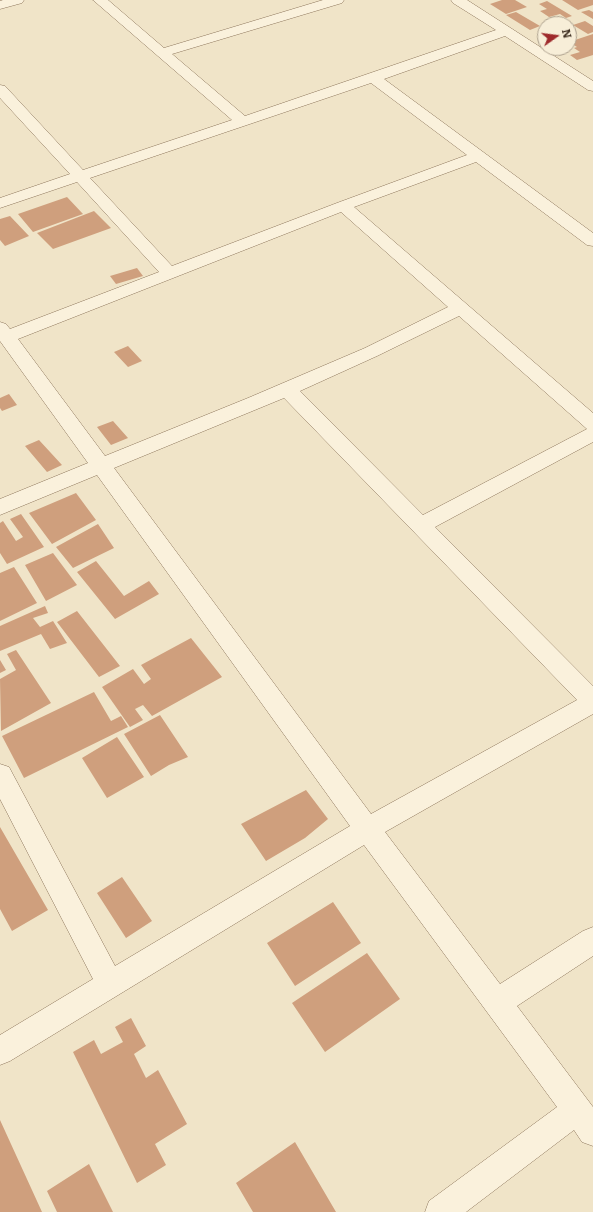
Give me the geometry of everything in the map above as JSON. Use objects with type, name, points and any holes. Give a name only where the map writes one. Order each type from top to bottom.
[{"type":"street","points":[[0,4],[17,0]]},
{"type":"street","points":[[100,0],[243,122]]},
{"type":"street","points":[[161,53],[336,0]]},
{"type":"street","points":[[458,0],[593,87]]},
{"type":"street","points":[[0,203],[373,78],[506,31]]},
{"type":"street","points":[[373,78],[593,241]]},
{"type":"street","points":[[1,92],[81,176],[170,274]]},
{"type":"street","points":[[440,1212],[585,1120],[367,829],[3,332],[170,274],[343,206],[478,156]]},
{"type":"street","points":[[343,206],[593,424]]},
{"type":"street","points":[[0,507],[287,389],[371,352],[461,308]]},
{"type":"street","points":[[0,1051],[367,829],[593,701],[287,389]]},
{"type":"street","points":[[422,525],[593,434]]},
{"type":"street","points":[[0,775],[110,984]]},
{"type":"street","points":[[498,1002],[593,940]]},
{"type":"building","points":[[502,0],[515,0],[527,7],[506,14],[490,4]]},
{"type":"building","points":[[562,0],[593,0],[593,5],[578,10]]},
{"type":"building","points":[[547,1],[572,16],[563,16],[560,14],[548,16],[540,11],[547,9],[539,4]]},
{"type":"building","points":[[589,10],[593,12],[593,19],[581,12]]},
{"type":"building","points":[[516,12],[537,24],[537,27],[530,30],[506,15]]},
{"type":"building","points":[[585,21],[593,26],[593,32],[588,34],[577,27],[577,24]]},
{"type":"building","points":[[593,34],[593,55],[577,60],[571,56],[577,56],[577,53],[580,52],[577,50],[577,39]]},
{"type":"building","points":[[67,197],[83,214],[33,232],[18,214]]},
{"type":"building","points":[[94,211],[111,228],[53,249],[37,233]]},
{"type":"building","points":[[10,216],[29,236],[5,246],[0,240],[0,219]]},
{"type":"building","points":[[137,268],[143,276],[116,284],[110,276]]},
{"type":"building","points":[[128,346],[142,361],[128,367],[114,352]]},
{"type":"building","points":[[9,394],[17,405],[2,411],[0,408],[0,398]]},
{"type":"building","points":[[113,421],[128,438],[111,445],[97,427]]},
{"type":"building","points":[[39,440],[62,465],[47,472],[25,446]]},
{"type":"building","points":[[76,493],[96,520],[52,544],[29,513]]},
{"type":"building","points":[[21,514],[44,547],[7,564],[0,553],[0,523],[3,521],[16,541],[23,537],[10,519]]},
{"type":"building","points":[[98,524],[114,548],[73,568],[56,547]]},
{"type":"building","points":[[53,553],[77,585],[46,601],[25,565]]},
{"type":"building","points":[[96,561],[124,596],[149,581],[159,594],[115,619],[77,572]]},
{"type":"building","points":[[14,567],[37,603],[0,621],[0,573]]},
{"type":"building","points":[[45,606],[48,613],[33,618],[40,627],[53,621],[67,643],[50,649],[41,634],[0,651],[0,626]]},
{"type":"building","points":[[77,611],[120,666],[99,677],[57,622]]},
{"type":"building","points":[[191,638],[222,677],[152,716],[143,705],[135,709],[143,720],[130,727],[102,687],[133,669],[144,684],[151,679],[141,665]]},
{"type":"building","points":[[16,650],[51,703],[1,731],[0,679],[16,670],[7,654]]},
{"type":"building","points":[[0,660],[6,670],[0,673]]},
{"type":"building","points":[[94,692],[111,721],[121,716],[128,727],[24,778],[2,736]]},
{"type":"building","points":[[160,715],[188,757],[169,765],[151,776],[124,734]]},
{"type":"building","points":[[117,737],[144,777],[107,798],[82,758]]},
{"type":"building","points":[[306,790],[328,819],[305,838],[266,861],[241,824]]},
{"type":"building","points":[[0,827],[48,910],[12,931],[0,909]]},
{"type":"building","points":[[122,877],[152,921],[126,938],[97,893]]},
{"type":"building","points":[[333,902],[361,943],[295,986],[267,943]]},
{"type":"building","points":[[367,953],[400,999],[325,1052],[292,1003]]},
{"type":"building","points":[[131,1018],[146,1046],[134,1054],[146,1078],[158,1070],[187,1124],[155,1144],[166,1165],[137,1183],[73,1052],[94,1040],[101,1054],[123,1042],[115,1027]]},
{"type":"building","points":[[0,1120],[42,1212],[0,1212]]},
{"type":"building","points":[[295,1142],[336,1212],[253,1212],[236,1183]]},
{"type":"building","points":[[89,1164],[113,1212],[57,1212],[47,1191]]}]
